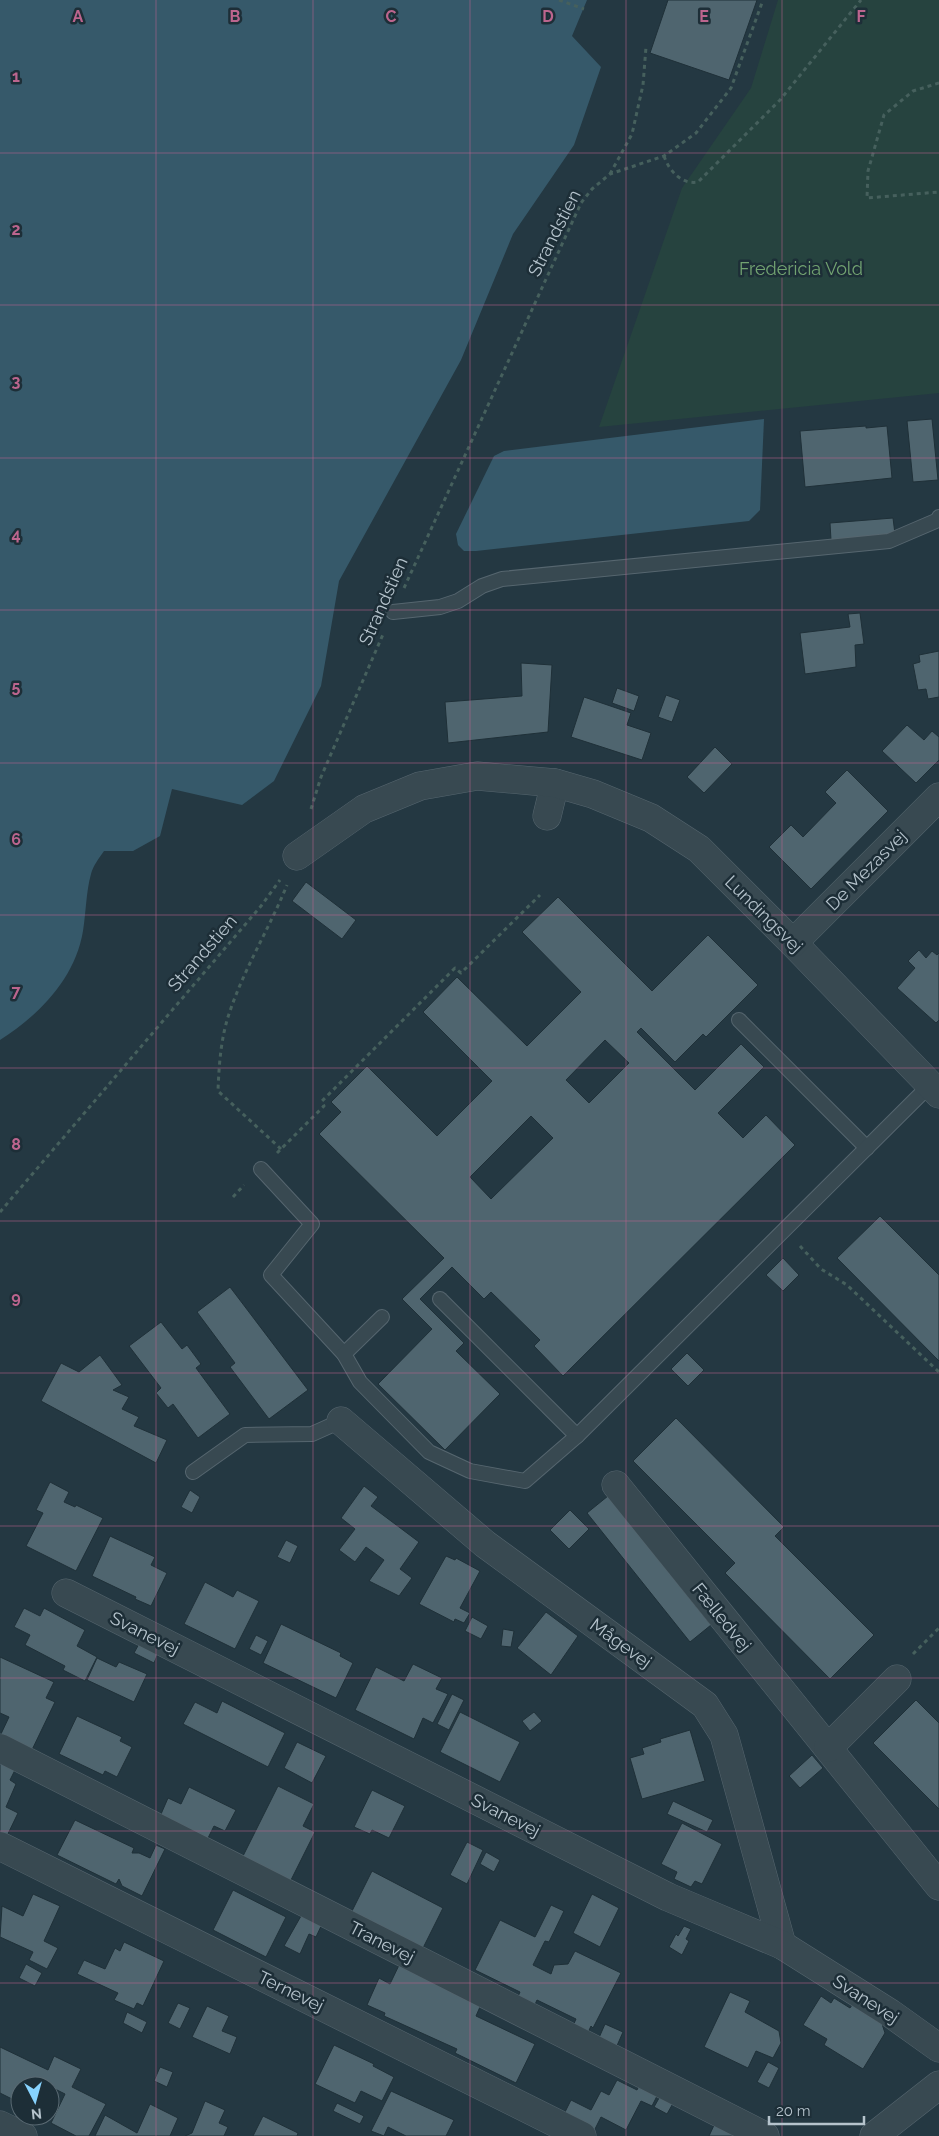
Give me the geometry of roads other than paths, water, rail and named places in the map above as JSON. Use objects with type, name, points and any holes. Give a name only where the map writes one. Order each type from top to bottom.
[{"type":"street","name":"Lundingsvej","points":[[297,856],[364,809],[420,786],[476,776],[555,783],[593,794],[651,818],[699,849],[934,1089]]},
{"type":"street","points":[[547,816],[555,783]]},
{"type":"street","name":"De Mezasvej","points":[[793,943],[939,797]]},
{"type":"street","name":"Mågevej","points":[[341,1421],[485,1544],[705,1705],[724,1735],[782,1945]]},
{"type":"street","name":"Fælledvej","points":[[616,1485],[939,1886]]},
{"type":"street","name":"Svanevej","points":[[66,1593],[668,1897],[782,1945],[890,2013],[939,2048]]},
{"type":"street","points":[[828,1748],[897,1679]]},
{"type":"street","name":"Tranevej","points":[[0,1748],[765,2136]]},
{"type":"street","name":"Ternevej","points":[[0,1846],[582,2136]]},
{"type":"street","points":[[874,2136],[939,2085]]},
{"type":"street","points":[[0,2125],[23,2136]]},
{"type":"lane","points":[[393,612],[440,607],[458,601],[482,586],[502,579],[889,541],[938,520],[939,517]]},
{"type":"lane","points":[[739,1020],[867,1148]]},
{"type":"lane","points":[[261,1169],[312,1224],[271,1275],[344,1354],[360,1382],[429,1452],[470,1471],[525,1481],[577,1436],[867,1148],[934,1089]]},
{"type":"lane","points":[[440,1299],[577,1436]]},
{"type":"lane","points":[[344,1354],[382,1317]]},
{"type":"lane","points":[[193,1472],[245,1435],[312,1434],[341,1421]]},
{"type":"water","points":[[0,0],[587,0],[572,36],[601,67],[574,145],[513,234],[461,360],[339,581],[321,686],[274,781],[242,805],[172,789],[160,836],[133,851],[104,851],[91,874],[79,948],[64,980],[41,1007],[0,1040]]},
{"type":"water","points":[[764,419],[760,510],[749,521],[476,551],[464,551],[458,545],[456,534],[494,456],[504,451]]},
{"type":"park label","name":"Fredericia Vold","points":[[801,268]]}]
